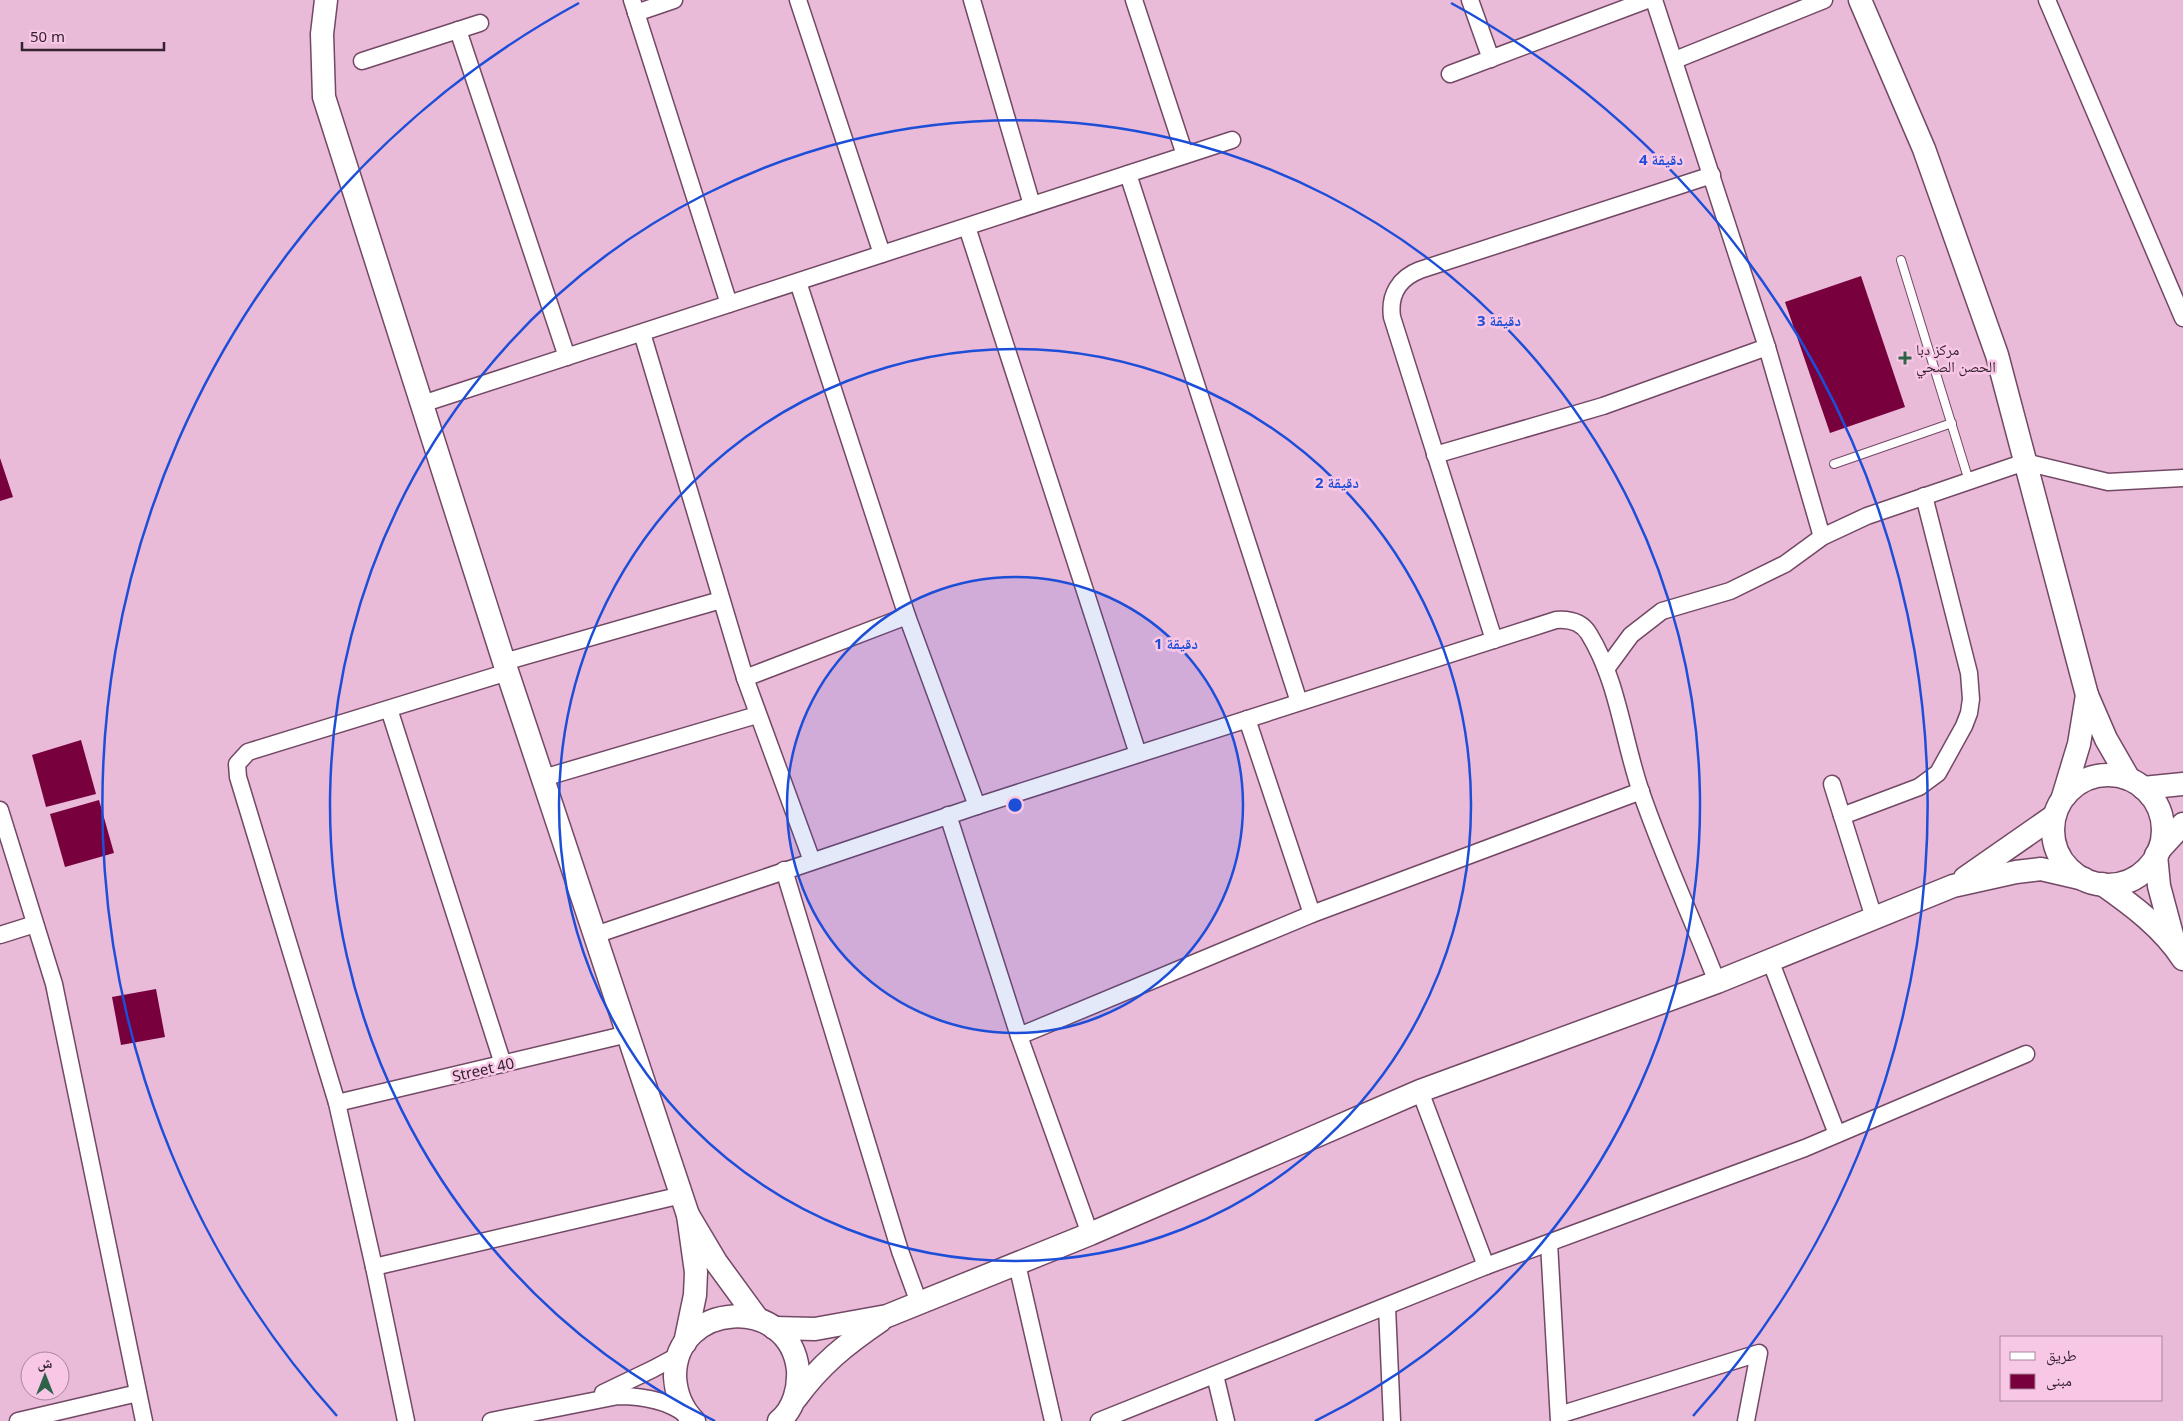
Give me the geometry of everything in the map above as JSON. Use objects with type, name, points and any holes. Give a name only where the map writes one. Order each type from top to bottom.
[{"type":"street","points":[[326,0],[322,34],[324,97],[506,667],[685,1205],[696,1272],[695,1296],[675,1370],[680,1402],[694,1421]]},
{"type":"street","points":[[674,0],[634,6],[729,304]]},
{"type":"street","points":[[798,0],[882,254]]},
{"type":"street","points":[[972,0],[1032,205]]},
{"type":"street","points":[[1134,0],[1185,155]]},
{"type":"street","points":[[1470,0],[1491,59]]},
{"type":"street","points":[[1450,74],[1647,0]]},
{"type":"street","points":[[1654,0],[1767,347],[1822,537]]},
{"type":"street","points":[[1675,60],[1824,0]]},
{"type":"street","points":[[1860,0],[1927,158],[1997,356],[2087,695],[2106,740],[2136,783],[2154,801],[2161,817],[2162,834],[2157,853],[2159,886],[2180,954]]},
{"type":"street","points":[[2053,2],[2183,318]]},
{"type":"street","points":[[362,61],[480,23]]},
{"type":"street","points":[[458,30],[567,357]]},
{"type":"street","points":[[422,404],[1232,140]]},
{"type":"street","points":[[1128,174],[1299,702]]},
{"type":"street","points":[[1494,640],[1392,317],[1392,301],[1398,286],[1404,279],[1420,270],[1712,175]]},
{"type":"street","points":[[967,226],[1138,754]]},
{"type":"street","points":[[798,282],[907,616],[977,806]]},
{"type":"street","points":[[642,333],[745,678],[812,862]]},
{"type":"street","points":[[1435,455],[1603,406],[1767,347]]},
{"type":"street","points":[[1606,669],[1631,634],[1662,610],[1730,591],[1785,564],[1822,537],[1867,516],[2025,462],[2108,482],[2183,478]]},
{"type":"street","points":[[1842,816],[1930,781],[1945,764],[1964,726],[1968,713],[1971,699],[1968,673],[1924,496]]},
{"type":"street","points":[[406,1421],[337,1103],[238,777],[237,764],[248,752],[389,708],[506,667],[721,600]]},
{"type":"street","points":[[745,678],[907,616]]},
{"type":"street","points":[[595,935],[948,815],[1556,620],[1574,622],[1588,632],[1606,669],[1641,791],[1717,982]]},
{"type":"street","points":[[2087,695],[2079,744],[2058,807],[2052,834],[2057,853],[2068,868],[2128,902],[2180,954]]},
{"type":"street","points":[[389,708],[503,1064]]},
{"type":"street","points":[[543,778],[758,715]]},
{"type":"street","points":[[1247,719],[1312,914]]},
{"type":"street","points":[[1953,886],[2058,807],[2075,785],[2092,777],[2110,775],[2136,783],[2183,784]]},
{"type":"street","points":[[1832,784],[1874,918]]},
{"type":"street","points":[[1018,1036],[1312,914],[1641,791]]},
{"type":"street","points":[[0,810],[54,984],[144,1421]]},
{"type":"street","points":[[948,815],[1018,1036],[1090,1234]]},
{"type":"street","points":[[569,1410],[627,1382],[682,1349],[699,1328],[716,1318],[736,1315],[766,1323],[815,1329],[887,1316],[1090,1234],[1420,1091],[1717,982],[1953,886],[2016,872],[2041,869],[2093,882],[2120,883],[2136,877],[2149,866],[2157,853],[2183,824]]},
{"type":"street","points":[[784,870],[894,1232],[919,1303]]},
{"type":"street","points":[[0,935],[35,924]]},
{"type":"street","points":[[1770,960],[1837,1134]]},
{"type":"street","name":"Street 40","points":[[337,1103],[628,1034]]},
{"type":"street","points":[[1099,1421],[1486,1266],[1837,1134],[2026,1054]]},
{"type":"street","points":[[1420,1091],[1486,1266]]},
{"type":"street","points":[[374,1267],[685,1205]]},
{"type":"street","points":[[685,1205],[716,1262],[766,1323],[788,1342],[797,1361],[799,1381],[785,1415]]},
{"type":"street","points":[[1549,1243],[1559,1418],[1759,1353],[1746,1421]]},
{"type":"street","points":[[1017,1264],[1053,1421]]},
{"type":"street","points":[[1387,1307],[1392,1421]]},
{"type":"street","points":[[785,1415],[813,1375],[843,1346],[887,1316]]},
{"type":"street","points":[[1215,1375],[1226,1421]]},
{"type":"street","points":[[18,1421],[138,1393]]},
{"type":"street","points":[[491,1421],[569,1410],[618,1396],[636,1396],[671,1406],[694,1421]]},
{"type":"lane","points":[[1902,260],[1969,481]]},
{"type":"lane","points":[[1834,464],[1952,423]]},
{"type":"building","points":[[1861,276],[1905,407],[1830,433],[1785,302]]},
{"type":"building","points":[[0,458],[13,497],[0,501]]},
{"type":"building","points":[[81,740],[96,794],[46,807],[32,755]]},
{"type":"building","points":[[99,800],[114,853],[65,867],[50,814]]},
{"type":"building","points":[[156,989],[165,1037],[121,1045],[112,997]]},
{"type":"place","name":"مركز دبا الحصن الصحي","points":[[1905,358]]}]
